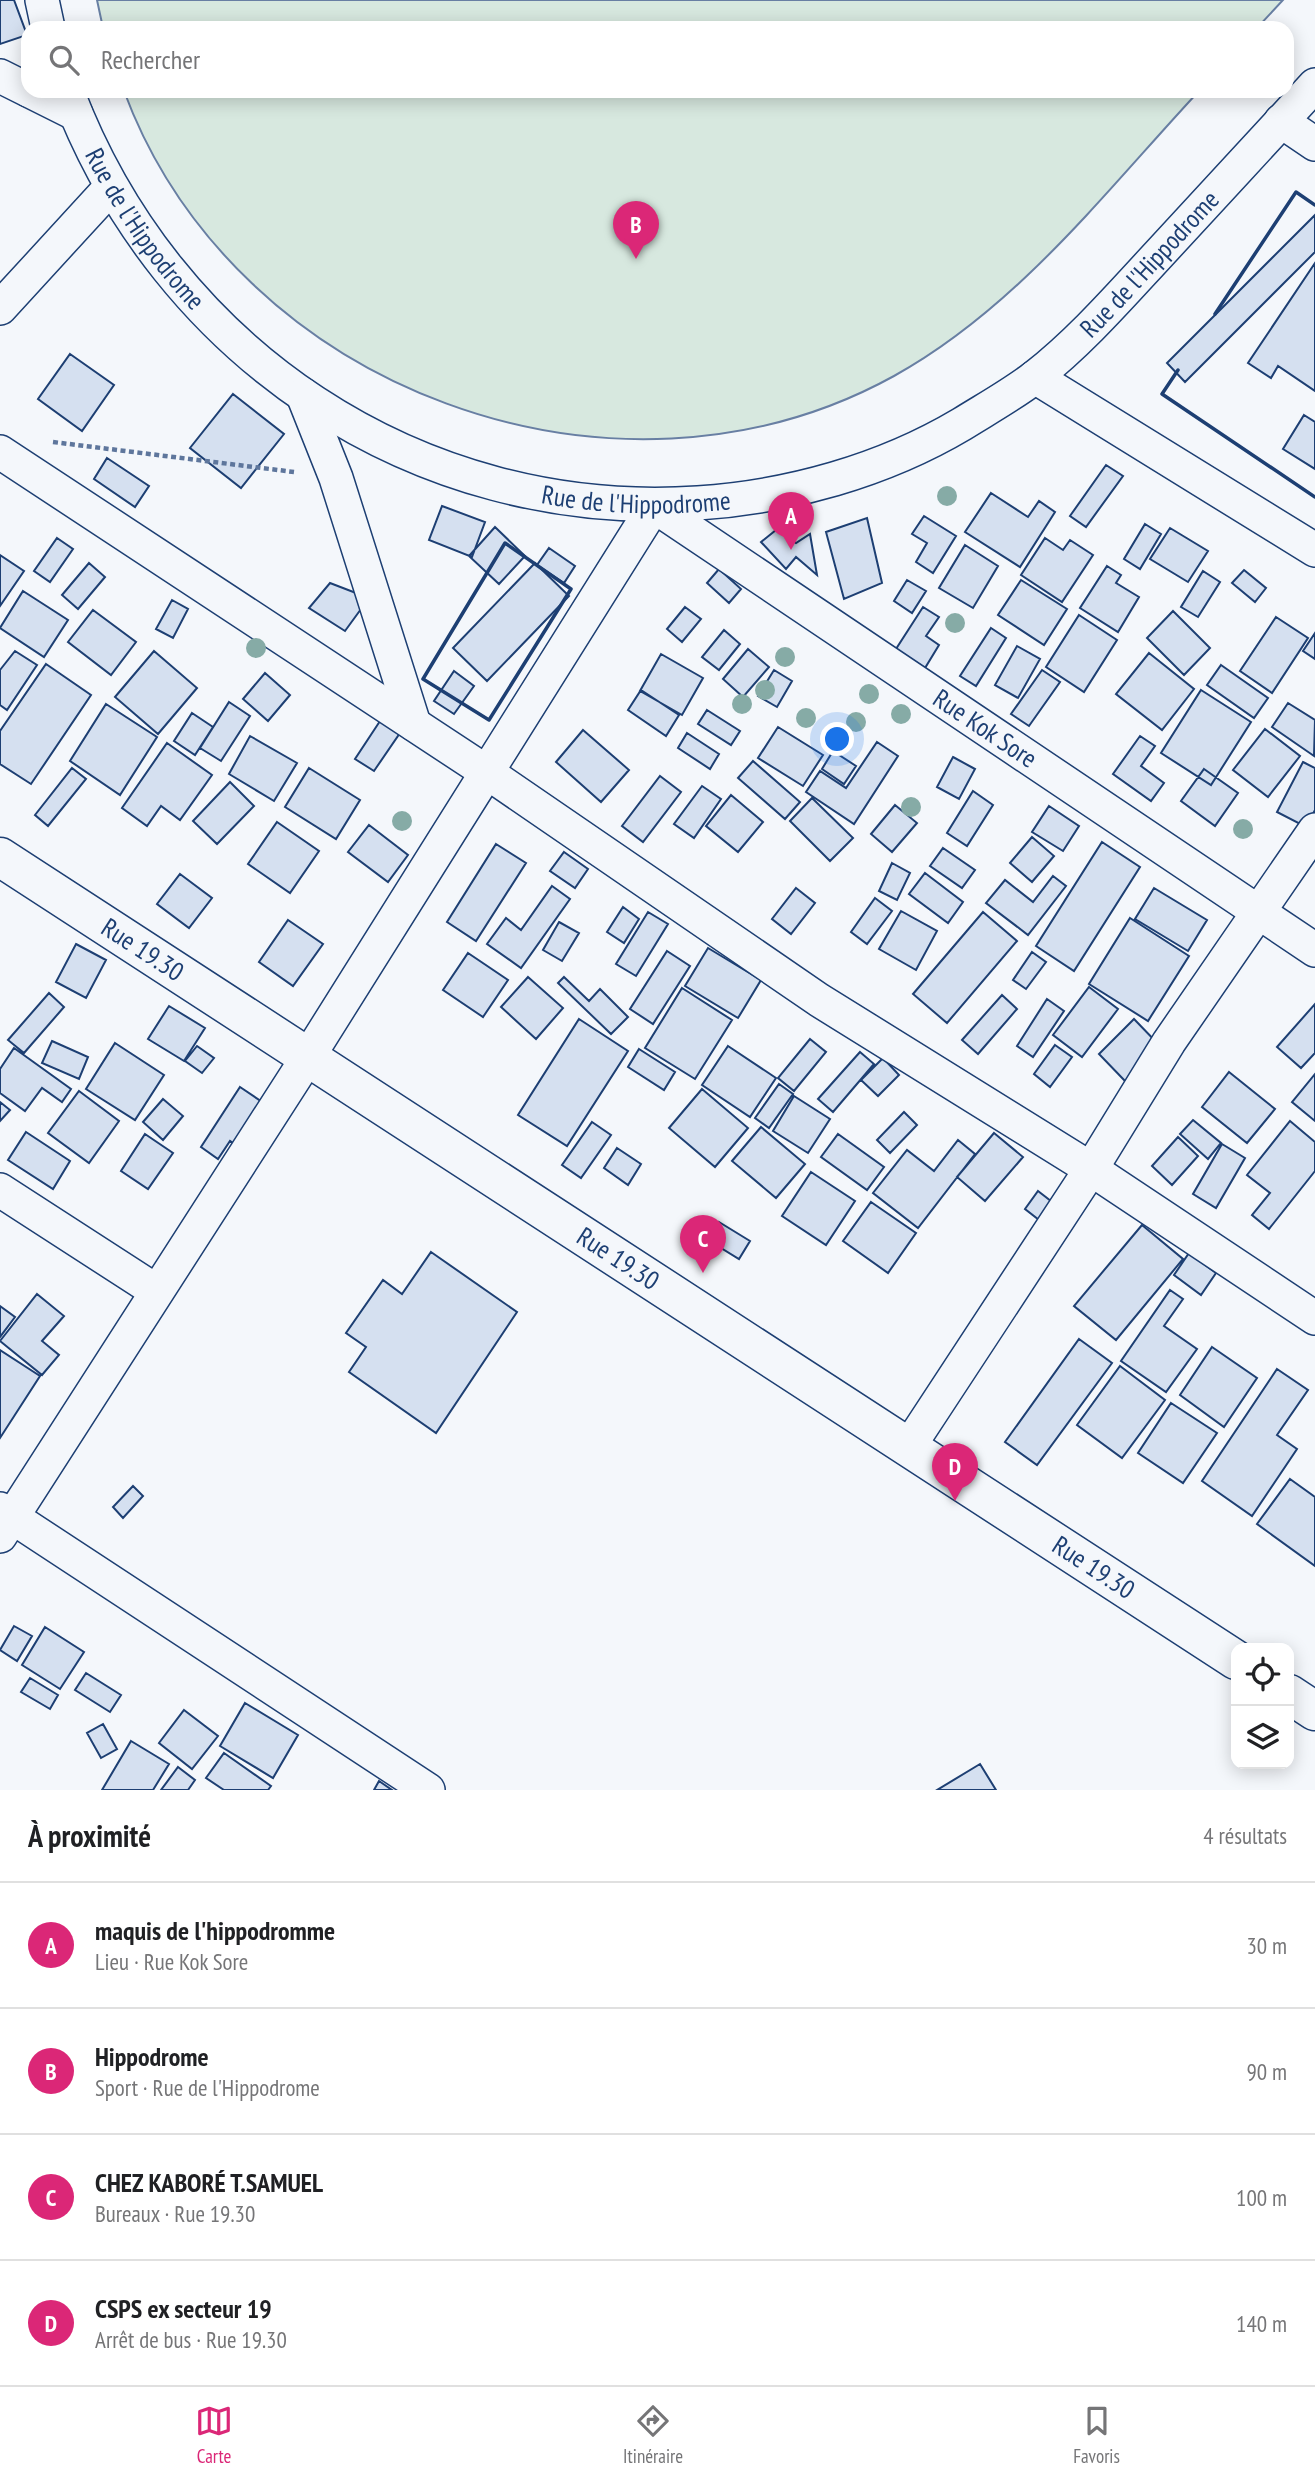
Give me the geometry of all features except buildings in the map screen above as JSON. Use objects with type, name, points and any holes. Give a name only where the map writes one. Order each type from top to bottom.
[{"type":"street","points":[[42,0],[46,21]]},
{"type":"street","points":[[0,76],[21,86]]},
{"type":"street","name":"Rue de l'Hippodrome","points":[[72,103],[111,187],[144,239],[181,287],[223,332],[269,372],[372,437],[428,462],[486,482],[558,497],[654,506],[752,497],[847,475],[903,453],[958,426],[1035,377],[1113,304],[1315,85]]},
{"type":"street","points":[[1281,121],[1315,144]]},
{"type":"street","points":[[0,308],[111,187]]},
{"type":"street","points":[[1035,377],[1315,550]]},
{"type":"street","points":[[303,395],[336,478],[414,724]]},
{"type":"street","points":[[0,452],[488,773],[819,1000],[1091,1169],[1315,1318]]},
{"type":"street","points":[[428,1790],[4,1521],[308,1057],[654,506]]},
{"type":"street","name":"Rue Kok Sore","points":[[654,506],[1315,950]]},
{"type":"street","points":[[908,1448],[1091,1169],[1169,1042],[1260,914],[1315,830]]},
{"type":"street","name":"Rue 19.30","points":[[0,857],[1231,1657]]},
{"type":"street","points":[[0,1190],[156,1292]]},
{"type":"street","points":[[1294,1697],[1315,1711]]},
{"type":"path","points":[[40,440],[336,478]]},
{"type":"shaded area","points":[[97,0],[1283,0],[1264,21],[102,21]]},
{"type":"shaded area","points":[[128,98],[1193,98],[1094,208],[1020,283],[939,348],[894,376],[785,420],[672,438],[557,432],[446,403],[343,353],[252,283],[178,195]]},
{"type":"wall","points":[[1215,314],[1296,192],[1315,205]]},
{"type":"wall","points":[[1178,370],[1162,394],[1315,497]]},
{"type":"wall","points":[[505,543],[571,589],[489,720],[423,679],[505,543]]},
{"type":"place","name":"Hippodrome","points":[[636,259]]},
{"type":"place","name":"maquis de l'hippodromme","points":[[791,550]]},
{"type":"place","name":"CHEZ KABORÉ T.SAMUEL","points":[[703,1273]]},
{"type":"place","name":"CSPS ex secteur 19","points":[[955,1501]]}]
